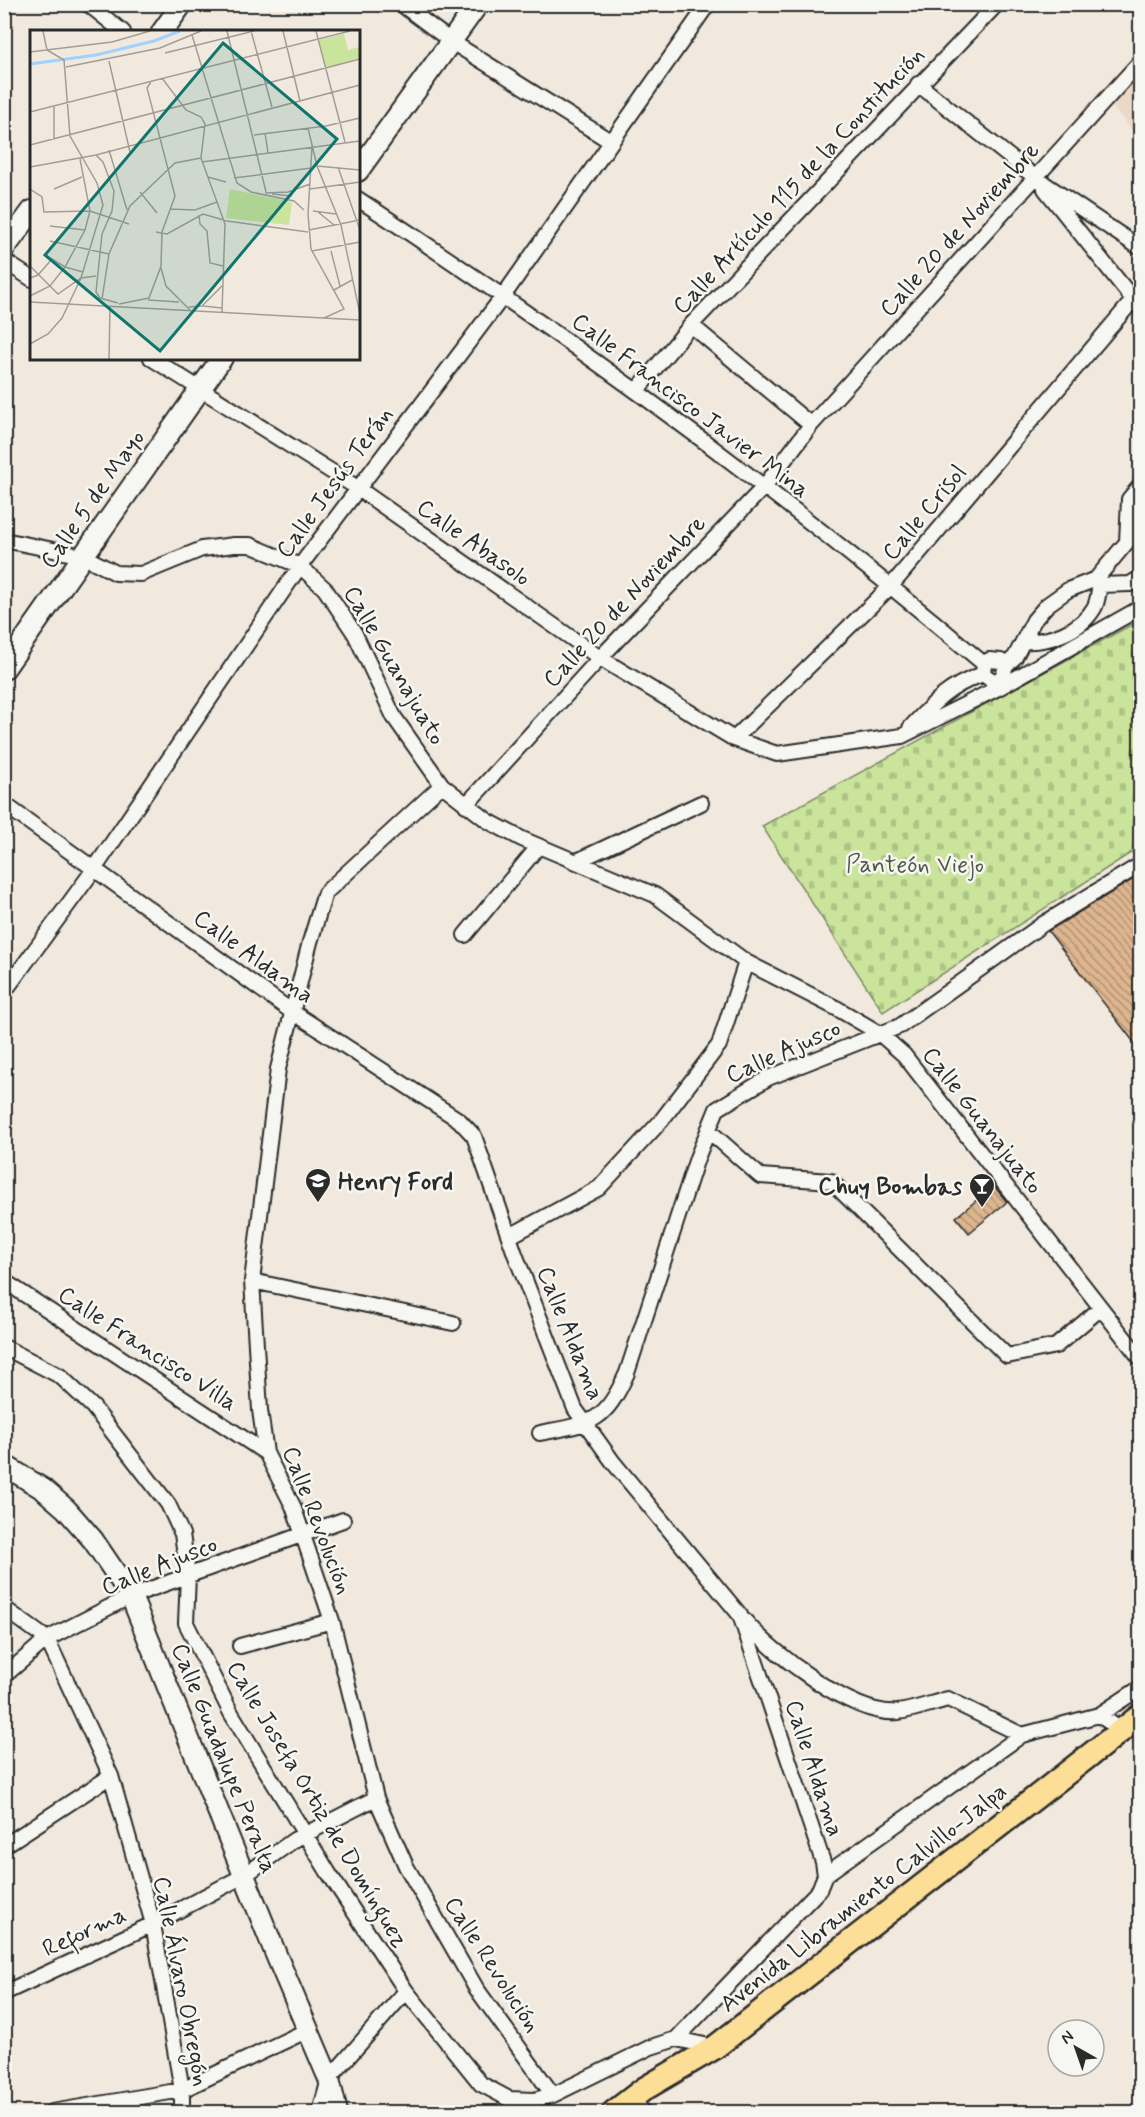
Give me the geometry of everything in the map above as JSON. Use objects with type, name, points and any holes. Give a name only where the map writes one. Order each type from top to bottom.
[{"type":"main road","name":"Avenida Libramiento Calvillo-Jalpa","points":[[614,2112],[637,2105],[714,2048],[1140,1716]]},
{"type":"street","points":[[88,4],[120,30]]},
{"type":"street","points":[[163,30],[182,4]]},
{"type":"street","points":[[400,4],[452,42],[610,141]]},
{"type":"street","points":[[360,168],[478,4]]},
{"type":"street","name":"Calle Jesús Terán","points":[[4,992],[95,868],[300,566],[357,487],[504,295],[708,4]]},
{"type":"street","name":"Calle Artículo 115 de la Constitución","points":[[637,390],[691,325],[918,84],[997,4]]},
{"type":"street","name":"Calle 20 de Noviembre","points":[[466,805],[600,658],[763,488],[812,425],[1140,63]]},
{"type":"street","points":[[918,84],[1036,178],[1140,248]]},
{"type":"street","points":[[1036,178],[1138,298]]},
{"type":"street","name":"Calle Francisco Javier Mina","points":[[360,200],[504,295],[637,390],[891,586],[984,669]]},
{"type":"street","points":[[4,249],[30,214]]},
{"type":"street","points":[[4,261],[30,278]]},
{"type":"street","name":"Calle Crisol","points":[[734,740],[891,586],[1138,298]]},
{"type":"street","points":[[691,325],[812,425]]},
{"type":"street","name":"Calle Abasolo","points":[[154,360],[199,391],[357,487],[600,658],[734,740],[777,754],[902,736]]},
{"type":"street","name":"Calle 5 de Mayo","points":[[4,669],[221,360]]},
{"type":"street","points":[[1023,641],[1038,642],[1056,637],[1087,618],[1095,606],[1098,582],[1134,542],[1129,500],[1139,491]]},
{"type":"street","name":"Calle Guanajuato","points":[[4,540],[83,556],[116,573],[141,574],[202,549],[234,545],[250,545],[300,566],[326,589],[355,634],[394,717],[442,785],[488,821],[538,847],[577,861],[655,895],[746,962],[838,1009],[879,1033],[904,1055],[1140,1358]]},
{"type":"street","points":[[902,736],[936,700],[959,683],[984,669],[995,659],[1005,666],[1015,657],[1034,620],[1047,604],[1068,590],[1098,582],[1130,584],[1140,578]]},
{"type":"street","points":[[902,736],[1002,686],[1140,608]]},
{"type":"street","name":"Calle Revolución","points":[[442,785],[325,893],[291,1011],[278,1069],[252,1281],[260,1410],[266,1453],[293,1506],[332,1621],[376,1798],[406,1866],[476,1988],[554,2095]]},
{"type":"street","points":[[577,861],[701,803]]},
{"type":"street","name":"Calle Aldama","points":[[4,804],[291,1011],[459,1120],[474,1136],[575,1409],[613,1462],[740,1615],[823,1862],[825,1875],[819,1890],[676,2039]]},
{"type":"street","points":[[465,935],[538,847]]},
{"type":"street","name":"Calle Ajusco","points":[[540,1433],[585,1425],[601,1416],[616,1399],[627,1373],[717,1109],[728,1100],[768,1078],[900,1026],[1042,924],[1140,865]]},
{"type":"street","points":[[510,1236],[599,1188],[661,1121],[719,1045],[746,962]]},
{"type":"street","points":[[708,1130],[760,1176],[831,1181],[1007,1356],[1056,1346],[1101,1308]]},
{"type":"street","name":"Calle Francisco Villa","points":[[4,1281],[266,1453]]},
{"type":"street","points":[[252,1281],[453,1323]]},
{"type":"street","name":"Calle Josefa Ortiz de Domínguez","points":[[4,1347],[60,1376],[93,1407],[168,1504],[182,1534],[188,1575],[186,1623],[231,1713],[328,1872],[406,1991],[481,2084],[508,2099],[534,2100],[554,2095],[651,2047],[676,2039]]},
{"type":"street","name":"Calle Guadalupe Peralta","points":[[4,1465],[43,1489],[66,1509],[93,1540],[131,1596],[329,2079],[337,2112]]},
{"type":"street","name":"Calle Ajusco","points":[[4,1676],[46,1639],[131,1596],[343,1521]]},
{"type":"street","name":"Calle Álvaro Obregón","points":[[4,1608],[46,1639],[111,1776],[153,1924],[182,2090],[182,2112]]},
{"type":"street","points":[[740,1615],[768,1644],[835,1694],[864,1707],[897,1712],[948,1699],[1022,1735]]},
{"type":"street","points":[[240,1646],[332,1621]]},
{"type":"street","points":[[825,1875],[1022,1735],[1099,1714],[1140,1688]]},
{"type":"street","points":[[1099,1714],[1121,1731]]},
{"type":"street","points":[[4,1846],[111,1776]]},
{"type":"street","name":"Reforma","points":[[4,1993],[153,1924],[245,1875],[306,1833],[376,1798]]},
{"type":"street","points":[[320,2112],[329,2079],[406,1991]]},
{"type":"street","points":[[58,2112],[182,2090],[308,2030]]},
{"type":"street","points":[[676,2039],[714,2048]]},
{"type":"shaded area","points":[[1140,74],[1140,140],[1111,105]]},
{"type":"green space","name":"Panteón Viejo","points":[[1140,620],[1140,847],[883,1012],[762,826]]},
{"type":"building","points":[[1140,875],[1140,1050],[1048,931]]},
{"type":"building","name":"Chuy Bombas","points":[[994,1186],[1007,1202],[969,1233],[956,1217]]},
{"type":"place","name":"Henry Ford","points":[[318,1204]]},
{"type":"place","name":"Chuy Bombas","points":[[982,1209]]}]
